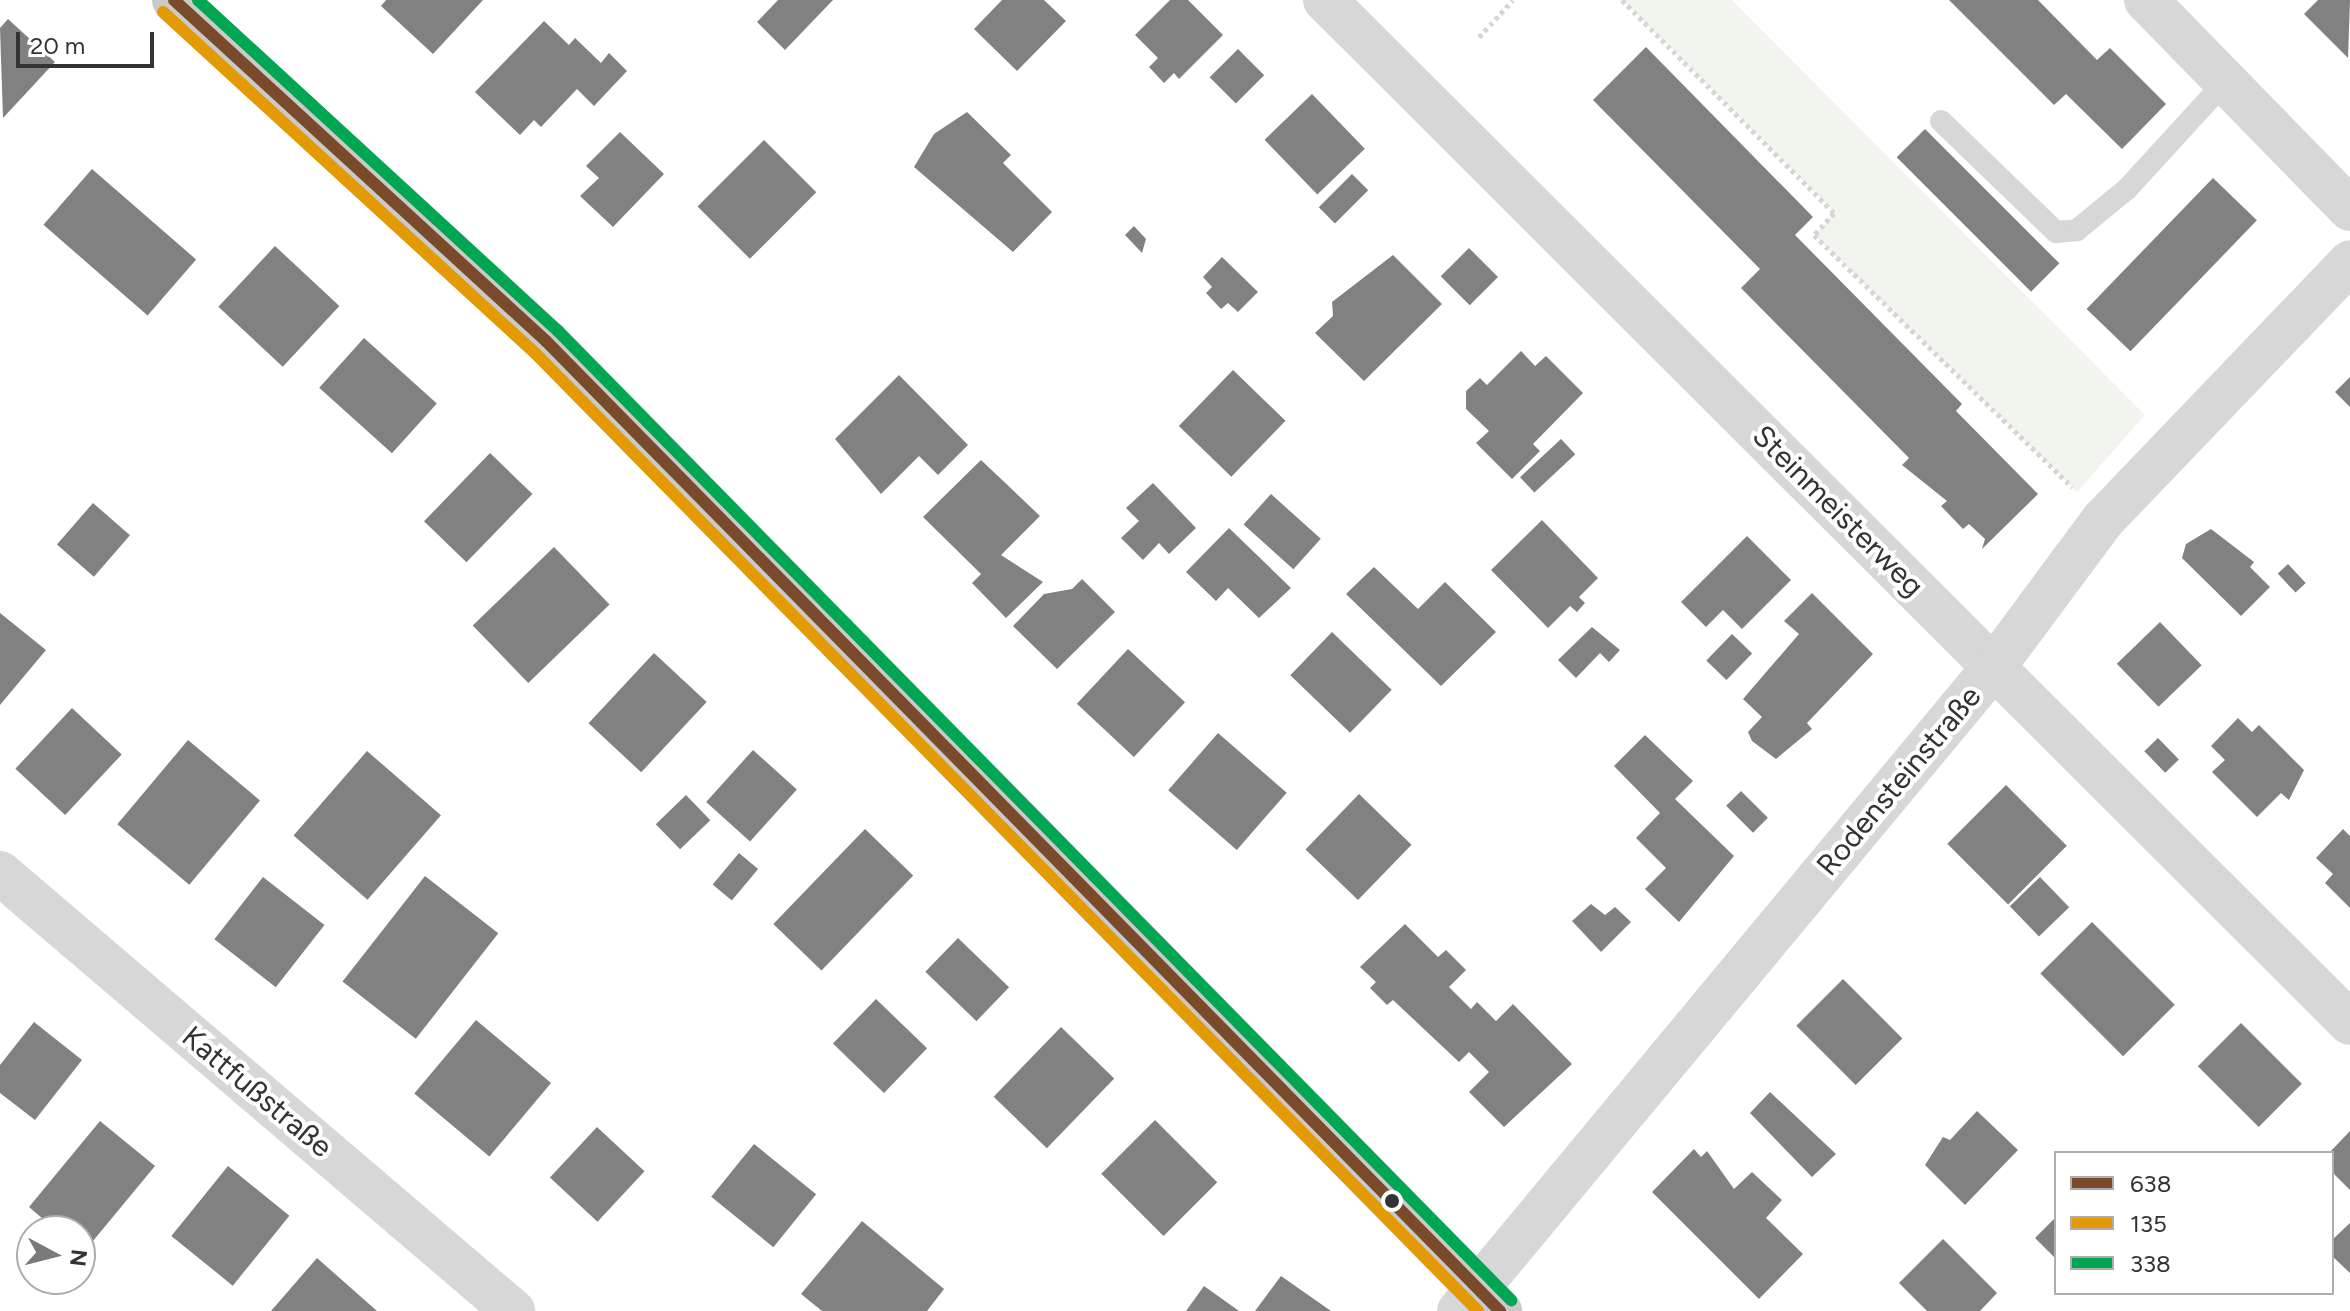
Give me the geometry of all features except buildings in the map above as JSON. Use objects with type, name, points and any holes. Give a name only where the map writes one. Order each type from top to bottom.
[{"type":"main road","points":[[174,0],[557,351],[1479,1303]]},
{"type":"street","name":"Steinmeisterweg","points":[[1325,0],[2350,1023]]},
{"type":"street","points":[[2146,0],[2350,209]]},
{"type":"street","name":"Rodensteinstraße","points":[[1479,1303],[1993,668],[2103,520],[2350,262]]},
{"type":"street","name":"Kattfußstraße","points":[[0,873],[513,1311]]},
{"type":"lane","points":[[1941,121],[2056,232],[2077,230],[2127,189],[2226,81]]},
{"type":"path","points":[[1479,37],[1513,0]]},
{"type":"path","points":[[1622,0],[1834,213],[1814,235],[2083,498]]},
{"type":"shaded area","points":[[1622,0],[1732,0],[2145,415],[2077,492],[1814,235],[1834,212]]},
{"type":"transit line","name":"638","points":[[174,0],[546,341],[1500,1311]]},
{"type":"transit line","name":"338","points":[[198,0],[557,330],[1511,1300]]},
{"type":"transit line","name":"135","points":[[163,12],[535,353],[1478,1311]]}]
